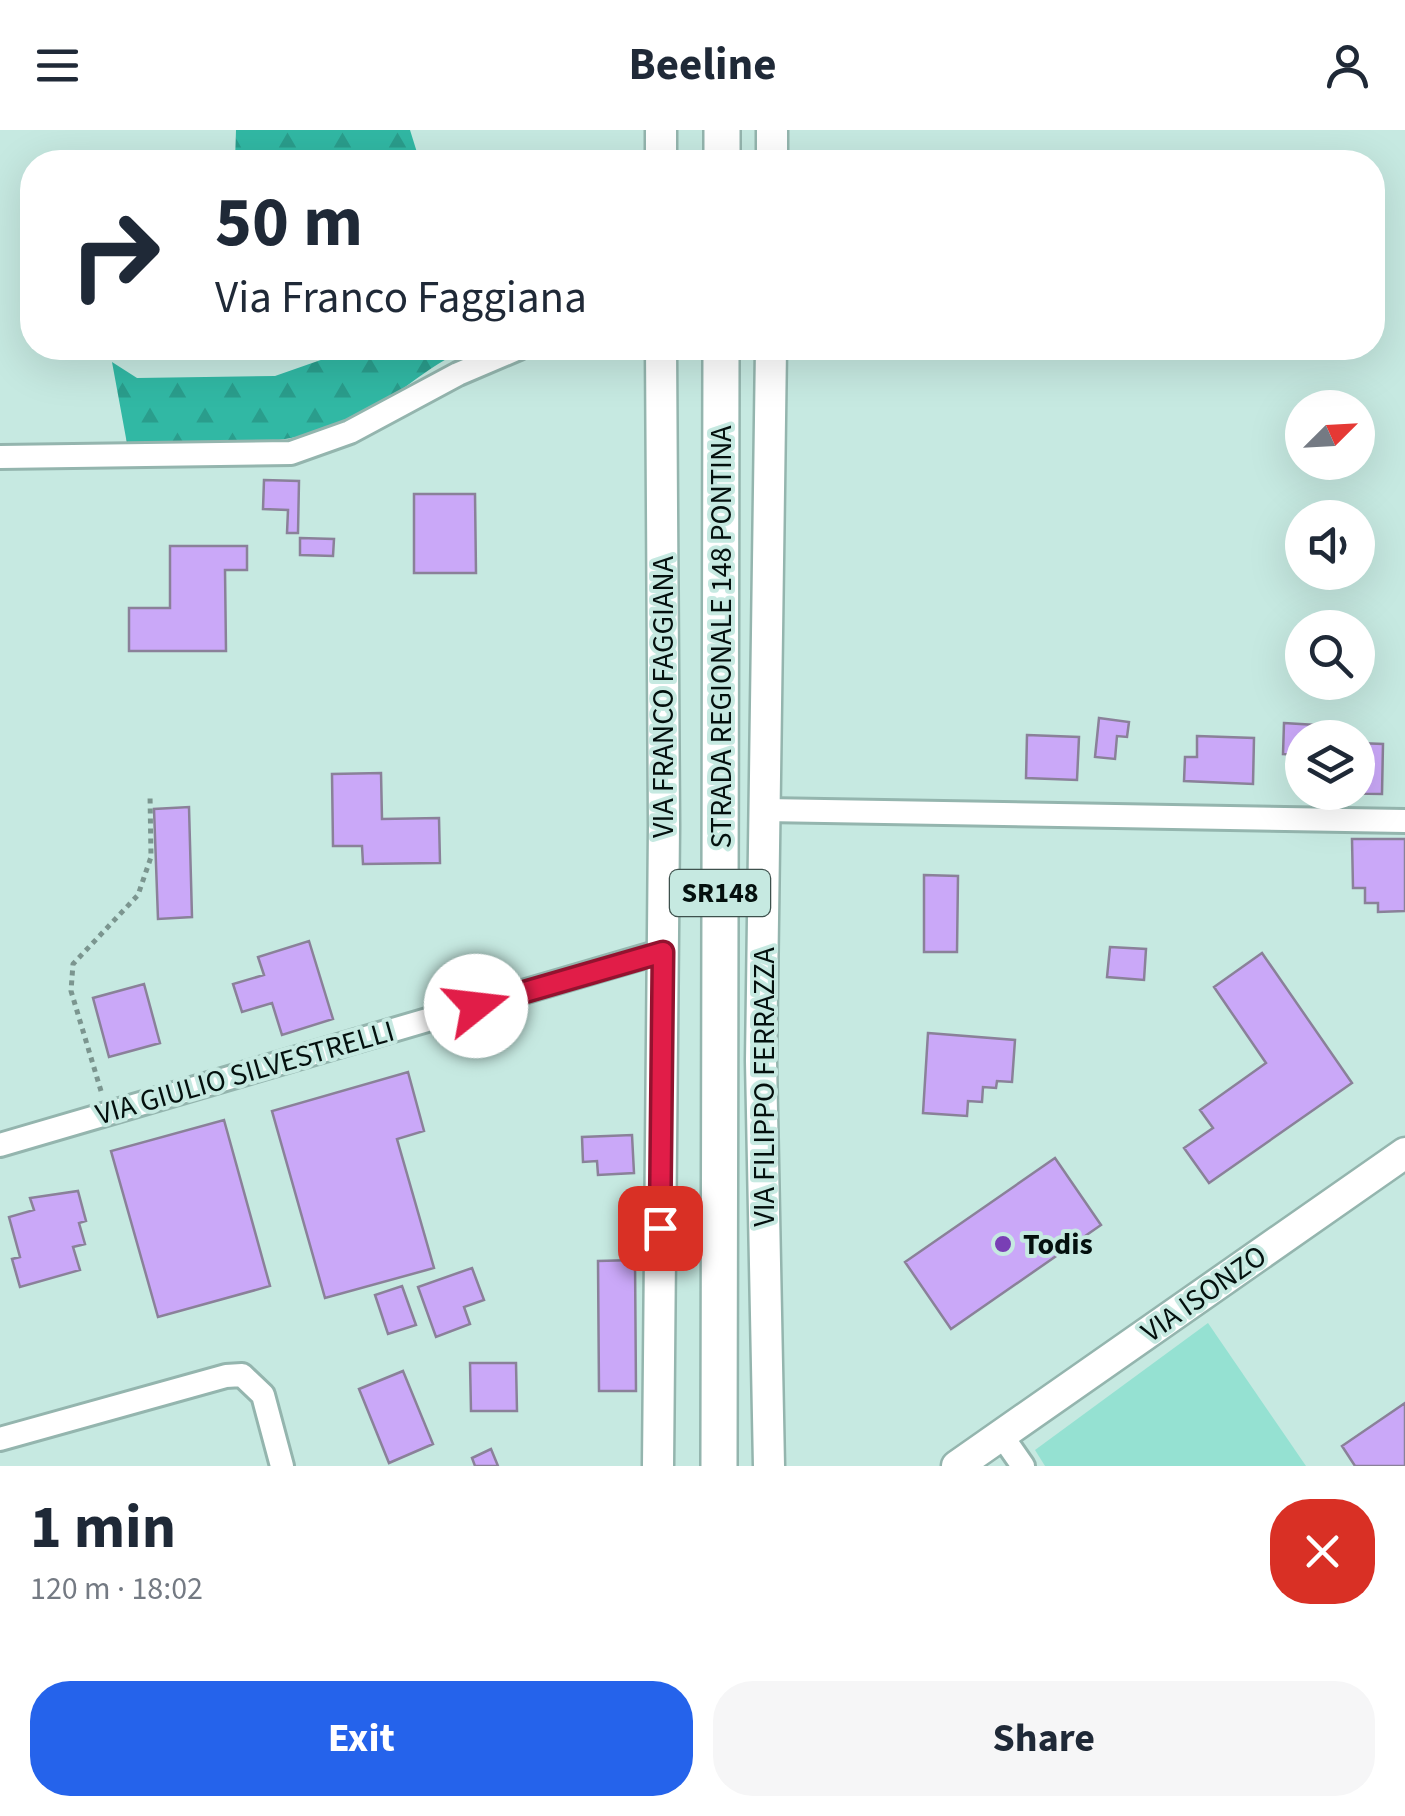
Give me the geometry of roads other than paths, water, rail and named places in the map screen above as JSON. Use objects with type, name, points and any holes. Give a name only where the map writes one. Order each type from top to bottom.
[{"type":"main road","name":"STRADA REGIONALE 148 PONTINA","points":[[719,1453],[722,360]]},
{"type":"street","points":[[0,457],[290,453],[350,432],[492,360]]},
{"type":"street","name":"VIA FRANCO FAGGIANA","points":[[658,1466],[663,952],[661,360]]},
{"type":"street","name":"VIA FILIPPO FERRAZZA","points":[[770,1463],[762,1061],[771,360]]},
{"type":"street","points":[[765,810],[1405,821]]},
{"type":"street","name":"VIA GIULIO SILVESTRELLI","points":[[0,1145],[663,952]]},
{"type":"street","name":"VIA ISONZO","points":[[1002,1436],[1405,1153]]},
{"type":"street","points":[[0,1439],[226,1376],[242,1376],[263,1395],[282,1466]]},
{"type":"street","points":[[956,1466],[1002,1436]]},
{"type":"street","points":[[972,1466],[1002,1436]]},
{"type":"street","points":[[1002,1436],[1022,1466]]},
{"type":"place","name":"Todis","points":[[1003,1244]]}]
